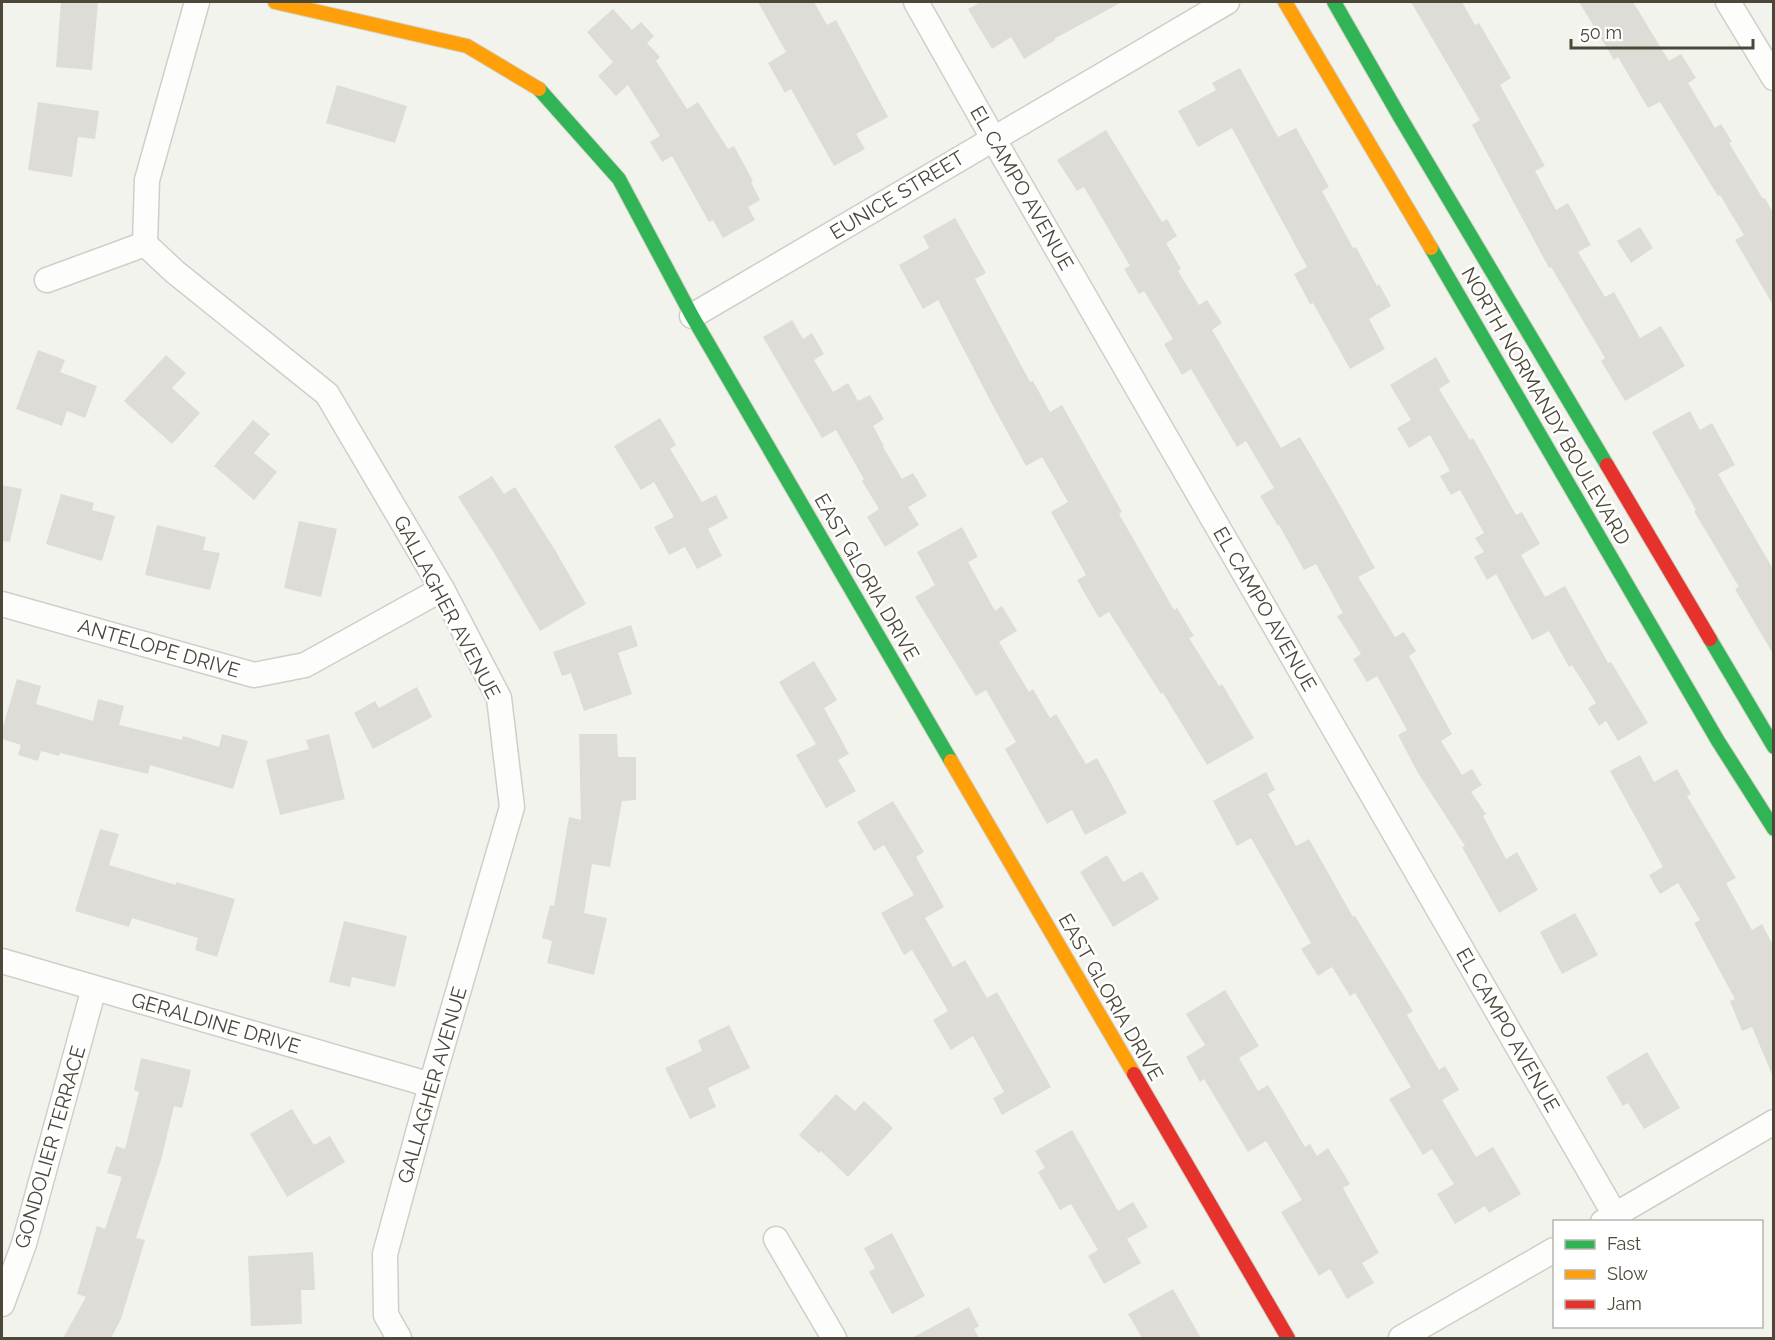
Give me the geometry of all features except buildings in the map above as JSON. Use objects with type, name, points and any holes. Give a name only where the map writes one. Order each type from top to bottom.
[{"type":"street","points":[[47,280],[145,244],[147,180],[197,2]]},
{"type":"street","name":"EAST GLORIA DRIVE","points":[[275,2],[467,46],[539,89],[619,179],[692,316],[1288,1338]]},
{"type":"street","name":"EL CAMPO AVENUE","points":[[916,2],[1609,1218]]},
{"type":"street","name":"EUNICE STREET","points":[[692,316],[1227,2]]},
{"type":"street","name":"NORTH NORMANDY BOULEVARD","points":[[1285,2],[1500,364],[1718,741],[1773,830]]},
{"type":"street","name":"NORTH NORMANDY BOULEVARD","points":[[1334,2],[1773,747]]},
{"type":"street","points":[[1728,2],[1773,78]]},
{"type":"street","name":"GALLAGHER AVENUE","points":[[145,244],[175,273],[327,394],[442,589],[499,698],[512,807],[431,1085],[385,1254],[386,1315],[399,1338]]},
{"type":"street","name":"ANTELOPE DRIVE","points":[[2,604],[254,675],[305,665],[442,589]]},
{"type":"street","name":"GERALDINE DRIVE","points":[[2,960],[431,1085]]},
{"type":"street","name":"GONDOLIER TERRACE","points":[[2,1304],[24,1244],[94,988]]},
{"type":"street","points":[[1609,1218],[1773,1122]]},
{"type":"street","points":[[776,1239],[834,1338]]},
{"type":"street","points":[[1401,1338],[1553,1251]]},
{"type":"traffic: fast","points":[[1334,2],[1607,465]]},
{"type":"traffic: fast","points":[[539,89],[619,179],[692,316],[951,761]]},
{"type":"traffic: fast","points":[[1431,248],[1718,741],[1774,829]]},
{"type":"traffic: fast","points":[[1710,639],[1774,747]]},
{"type":"traffic: slow","points":[[275,2],[467,46],[539,89]]},
{"type":"traffic: slow","points":[[1285,2],[1431,248]]},
{"type":"traffic: slow","points":[[951,761],[1134,1074]]},
{"type":"traffic: jam","points":[[1607,465],[1710,639]]},
{"type":"traffic: jam","points":[[1134,1074],[1288,1338]]}]
